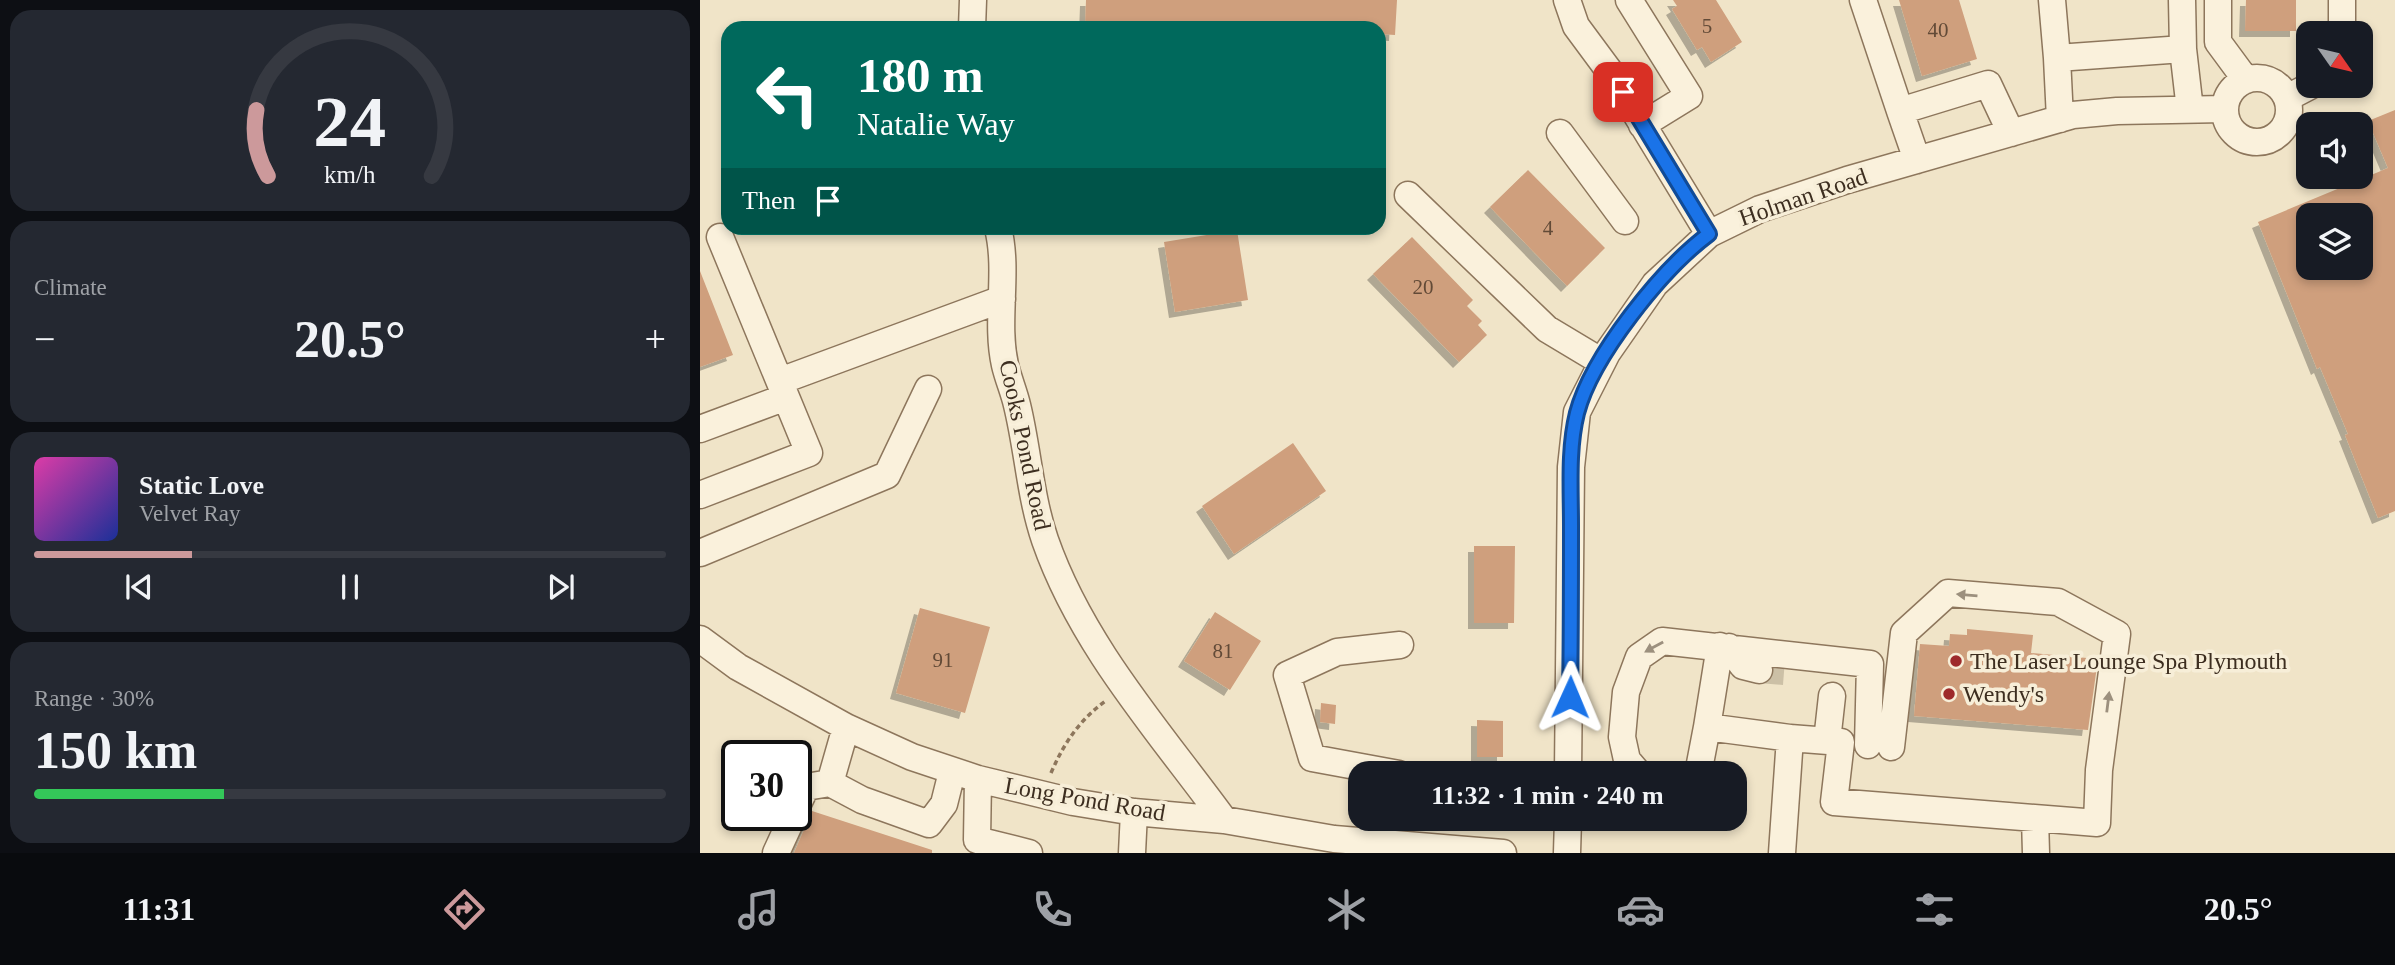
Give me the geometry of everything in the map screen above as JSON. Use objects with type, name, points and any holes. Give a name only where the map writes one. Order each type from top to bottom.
[{"type":"street","points":[[972,0],[972,21]]},
{"type":"street","points":[[1568,0],[1576,26],[1642,125],[1709,234]]},
{"type":"street","points":[[1629,0],[1689,96],[1642,125]]},
{"type":"street","points":[[1863,0],[1917,160]]},
{"type":"street","points":[[2052,0],[2060,119]]},
{"type":"street","points":[[2182,0],[2183,49],[2190,110]]},
{"type":"street","points":[[2218,0],[2218,42],[2246,80]]},
{"type":"street","points":[[2342,0],[2343,21]]},
{"type":"street","points":[[2057,58],[2183,49]]},
{"type":"street","points":[[2246,80],[2267,80],[2279,87],[2287,98],[2289,111],[2286,125],[2275,137],[2260,142],[2238,136],[2231,128],[2225,108],[2232,91],[2246,80]]},
{"type":"street","points":[[1900,111],[1988,84],[2011,133]]},
{"type":"street","points":[[2287,98],[2296,94]]},
{"type":"street","name":"Holman Road","points":[[1569,761],[1573,448],[1577,412],[1602,362],[1655,284],[1679,258],[1709,234],[1787,199],[2060,119],[2117,111],[2225,108]]},
{"type":"street","points":[[1560,133],[1625,221]]},
{"type":"street","points":[[1408,195],[1546,329],[1602,362]]},
{"type":"street","name":"Cooks Pond Road","points":[[998,235],[1004,362],[1018,406],[1035,507],[1068,593],[1123,689],[1173,750],[1224,820]]},
{"type":"street","points":[[700,495],[809,453],[720,237]]},
{"type":"street","points":[[700,429],[783,389],[1002,299]]},
{"type":"street","points":[[700,553],[887,475],[928,389]]},
{"type":"street","points":[[1628,761],[1622,737],[1626,692],[1639,657],[1662,641],[1870,664],[1948,593],[2058,602],[2117,634],[2099,770],[2097,823],[1834,802],[1841,742],[1707,727]]},
{"type":"street","points":[[1870,664],[1880,746],[1904,634]]},
{"type":"street","points":[[1348,765],[1312,758],[1287,676],[1337,652],[1400,645]]},
{"type":"street","points":[[1725,646],[1743,666],[1772,671],[1797,673],[1810,657]]},
{"type":"street","points":[[1700,761],[1725,646]]},
{"type":"street","name":"Long Pond Road","points":[[704,653],[846,727],[951,772],[978,779],[1134,812],[1224,820],[1333,846],[1500,853]]},
{"type":"street","points":[[1827,741],[1832,696]]},
{"type":"street","points":[[830,783],[846,727]]},
{"type":"street","points":[[1782,853],[1790,738]]},
{"type":"street","points":[[812,786],[830,783],[862,800],[929,824],[944,804],[951,772]]},
{"type":"street","points":[[978,779],[977,840],[1030,853]]},
{"type":"street","points":[[1132,853],[1134,812]]},
{"type":"street","points":[[2035,818],[2036,853]]},
{"type":"street","points":[[776,853],[786,831]]},
{"type":"street","points":[[1567,853],[1568,831]]},
{"type":"path","points":[[1044,795],[1051,771],[1067,738],[1092,711],[1123,689]]},
{"type":"building","points":[[1086,0],[1397,0],[1395,35],[1386,34],[1386,21],[1085,21]]},
{"type":"building","points":[[1673,0],[1716,0],[1742,42],[1711,62],[1702,47],[1697,50],[1672,9],[1677,6]]},
{"type":"building","points":[[1899,0],[1959,0],[1977,59],[1922,76]]},
{"type":"building","points":[[2246,0],[2296,0],[2296,31],[2245,31]]},
{"type":"building","points":[[2395,110],[2395,511],[2378,518],[2345,435],[2348,434],[2320,367],[2317,369],[2258,222],[2296,206],[2296,280],[2373,280],[2373,203],[2304,203],[2337,189],[2373,189],[2373,174],[2388,168],[2373,133],[2373,119]]},
{"type":"building","points":[[1528,170],[1605,248],[1567,286],[1490,207]]},
{"type":"building","points":[[1207,235],[1238,235],[1248,300],[1175,312],[1164,242]]},
{"type":"building","points":[[1412,237],[1473,300],[1467,306],[1482,321],[1478,325],[1487,335],[1459,362],[1373,274]]},
{"type":"building","points":[[700,271],[733,355],[700,367]]},
{"type":"building","points":[[1293,443],[1326,491],[1234,554],[1202,506]]},
{"type":"building","points":[[1474,546],[1515,546],[1514,623],[1474,623]]},
{"type":"building","points":[[920,608],[990,627],[965,713],[896,693]]},
{"type":"building","points":[[1215,612],[1261,641],[1230,690],[1184,661]]},
{"type":"building","points":[[1967,629],[2033,635],[2031,653],[2098,659],[2088,730],[1914,716],[1920,644],[1949,646],[1950,634],[1967,635]]},
{"type":"building","points":[[1321,703],[1336,705],[1335,724],[1320,722]]},
{"type":"building","points":[[1477,720],[1503,721],[1503,757],[1477,757]]},
{"type":"building","points":[[812,811],[932,850],[932,853],[794,853],[803,831],[812,831]]},
{"type":"tunnel","points":[[1759,670],[1784,672]]},
{"type":"place","name":"The Laser Lounge Spa Plymouth","points":[[1956,661]]},
{"type":"place","name":"Wendy's","points":[[1949,694]]},
{"type":"route","points":[[1570,697],[1571,467],[1577,412],[1602,362],[1645,297],[1679,258],[1709,234],[1623,92]]}]
